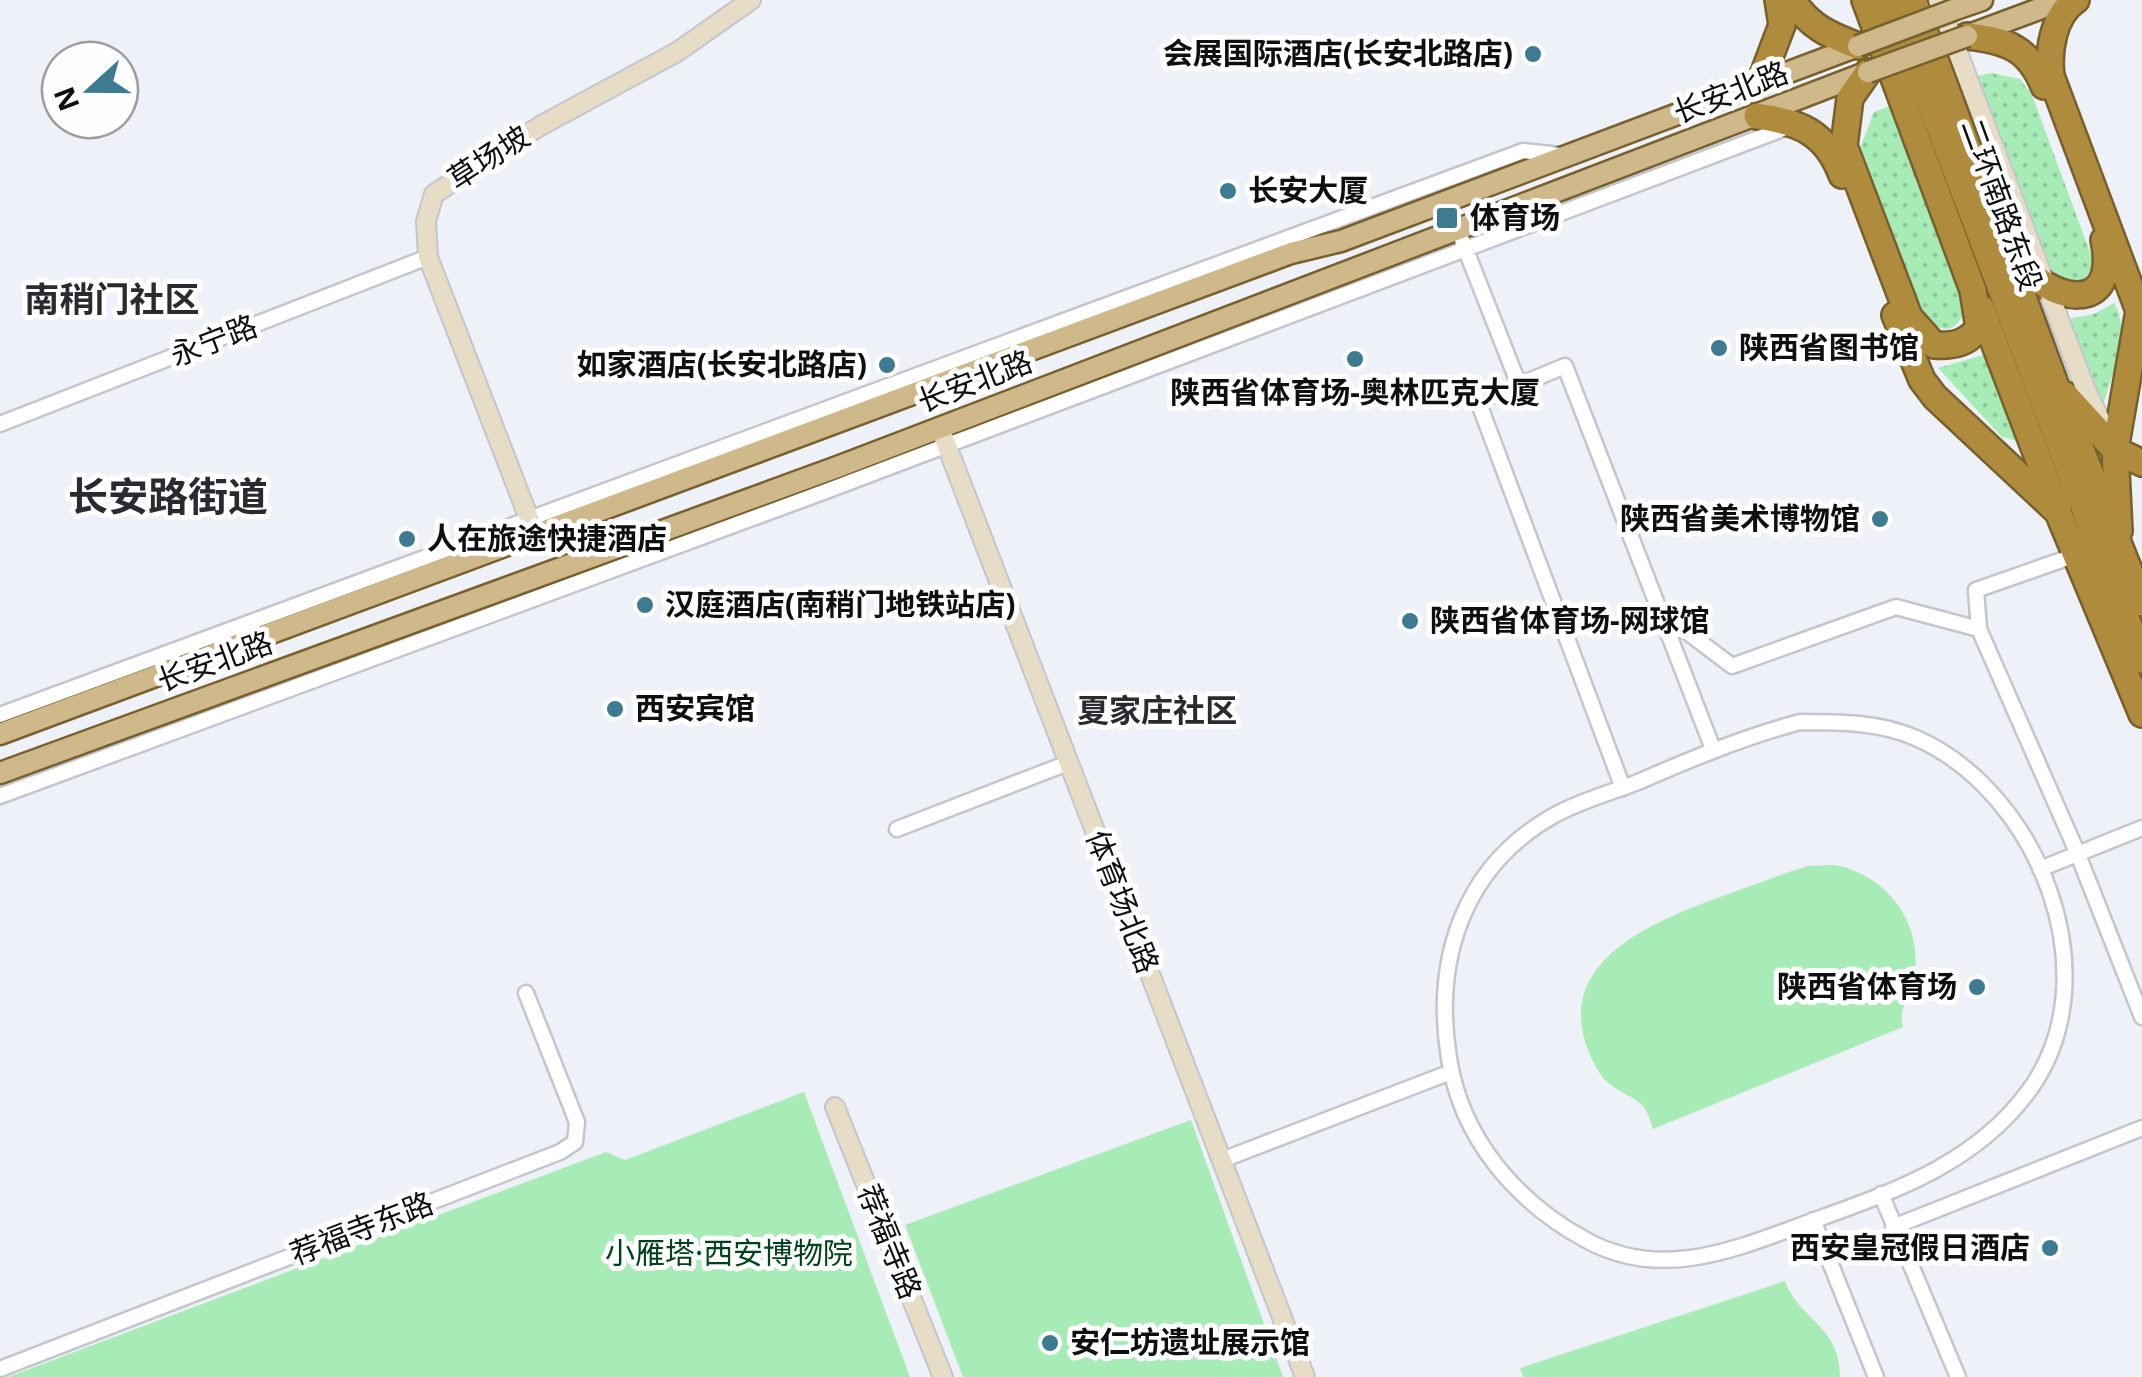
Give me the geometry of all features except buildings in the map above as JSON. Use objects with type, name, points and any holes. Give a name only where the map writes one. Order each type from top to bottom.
[{"type":"highway","points":[[1760,83],[1782,25],[1778,0]]},
{"type":"highway","points":[[1792,0],[1806,20],[1858,46]]},
{"type":"highway","points":[[1865,0],[2058,512],[2142,714]]},
{"type":"highway","name":"二环南路东段","points":[[1891,0],[2052,432],[2142,660]]},
{"type":"highway","name":"二环南路东段","points":[[1913,0],[2055,384],[2142,603]]},
{"type":"highway","points":[[2076,0],[2066,7],[2048,52],[2051,76],[2140,315],[2116,450],[2120,551]]},
{"type":"highway","points":[[1967,36],[1999,41],[2034,61],[2103,239],[2108,261],[2102,282],[2082,294],[2063,296],[2047,289],[2030,276],[1997,228]]},
{"type":"highway","points":[[1868,72],[1850,98],[1844,146],[1909,317],[1934,345],[1970,340],[1979,328],[1973,290]]},
{"type":"highway","points":[[1757,116],[1798,123],[1827,145],[1838,164],[1922,380],[2058,512]]},
{"type":"highway","points":[[2055,384],[2116,450],[2142,463]]},
{"type":"highway","points":[[2052,432],[2058,512]]},
{"type":"main road","name":"长安北路","points":[[0,734],[532,525],[1566,156],[1858,46],[1953,3],[1982,0]]},
{"type":"main road","name":"长安北路","points":[[0,773],[943,436],[1461,238],[1868,72],[2063,0]]},
{"type":"street","name":"草场坡","points":[[532,525],[428,257],[426,220],[434,194],[540,126],[691,44],[751,0]]},
{"type":"street","points":[[1953,3],[2047,289],[2087,392],[2116,450]]},
{"type":"street","points":[[1519,384],[1461,238],[1798,123]]},
{"type":"street","name":"永宁路","points":[[0,424],[428,257]]},
{"type":"street","points":[[1623,788],[1478,402],[1519,384],[1565,366],[1714,750]]},
{"type":"street","points":[[0,796],[943,436]]},
{"type":"street","name":"体育场北路","points":[[943,436],[1305,1377]]},
{"type":"street","points":[[0,715],[532,525]]},
{"type":"street","points":[[2076,555],[1976,590],[1979,629],[2076,852],[2142,1017]]},
{"type":"street","points":[[1670,632],[1683,629],[1732,666],[1896,606],[1979,629]]},
{"type":"street","points":[[1800,722],[1847,722],[1914,737],[1984,781],[2018,824],[2040,869],[2063,940],[2063,1006],[2031,1088],[1970,1152],[1881,1194],[1718,1256],[1686,1261],[1646,1260],[1594,1245],[1557,1224],[1519,1193],[1496,1166],[1466,1118],[1451,1072],[1442,984],[1455,930],[1478,884],[1513,848],[1552,816],[1714,750],[1800,722]]},
{"type":"street","points":[[897,828],[1068,763]]},
{"type":"street","points":[[2040,869],[2142,828]]},
{"type":"street","name":"荐福寺东路","points":[[0,1369],[560,1152],[574,1142],[577,1122],[526,993]]},
{"type":"street","points":[[1222,1160],[1451,1072]]},
{"type":"street","name":"荐福寺路","points":[[835,1107],[944,1377]]},
{"type":"street","points":[[1893,1226],[2142,1128]]},
{"type":"street","points":[[1881,1194],[1958,1377]]},
{"type":"street","points":[[1813,1220],[1876,1377]]},
{"type":"green space","points":[[1991,73],[2020,79],[2032,95],[2094,263],[2083,282],[2072,286],[2048,275],[1974,77]]},
{"type":"green space","points":[[1893,105],[1967,305],[1951,328],[1938,327],[1915,309],[1860,148],[1874,112]]},
{"type":"green space","points":[[2114,303],[2121,339],[2104,403],[2097,400],[2068,326],[2072,318],[2094,314]]},
{"type":"green space","points":[[1983,355],[2018,441],[2002,437],[1938,368]]},
{"type":"green space","points":[[1835,865],[1853,870],[1885,890],[1906,919],[1916,955],[1915,975],[1903,1008],[1903,1027],[1653,1129],[1644,1107],[1602,1077],[1582,1026],[1585,990],[1604,961],[1633,937],[1669,917],[1808,866]]},
{"type":"green space","name":"小雁塔·西安博物院","points":[[804,1092],[910,1377],[8,1377],[606,1152],[625,1160]]},
{"type":"green space","points":[[1191,1120],[1283,1377],[963,1377],[905,1225]]},
{"type":"green space","points":[[1785,1281],[1833,1346],[1840,1377],[1523,1377],[1520,1368]]},
{"type":"place","name":"会展国际酒店(长安北路店)","points":[[1533,54]]},
{"type":"place","name":"长安大厦","points":[[1228,191]]},
{"type":"place","name":"体育场","points":[[1447,218]]},
{"type":"place","name":"陕西省图书馆","points":[[1719,348]]},
{"type":"place","name":"陕西省体育场-奥林匹克大厦","points":[[1355,359]]},
{"type":"place","name":"如家酒店(长安北路店)","points":[[887,365]]},
{"type":"place","name":"陕西省美术博物馆","points":[[1880,519]]},
{"type":"place","name":"人在旅途快捷酒店","points":[[407,539]]},
{"type":"place","name":"汉庭酒店(南稍门地铁站店)","points":[[645,605]]},
{"type":"place","name":"陕西省体育场-网球馆","points":[[1410,621]]},
{"type":"place","name":"西安宾馆","points":[[615,709]]},
{"type":"place","name":"陕西省体育场","points":[[1977,987]]},
{"type":"place","name":"西安皇冠假日酒店","points":[[2050,1248]]},
{"type":"place","name":"安仁坊遗址展示馆","points":[[1050,1343]]},
{"type":"district","name":"南稍门社区","points":[[112,300]]},
{"type":"district","name":"长安路街道","points":[[168,497]]},
{"type":"district","name":"夏家庄社区","points":[[1157,711]]}]
